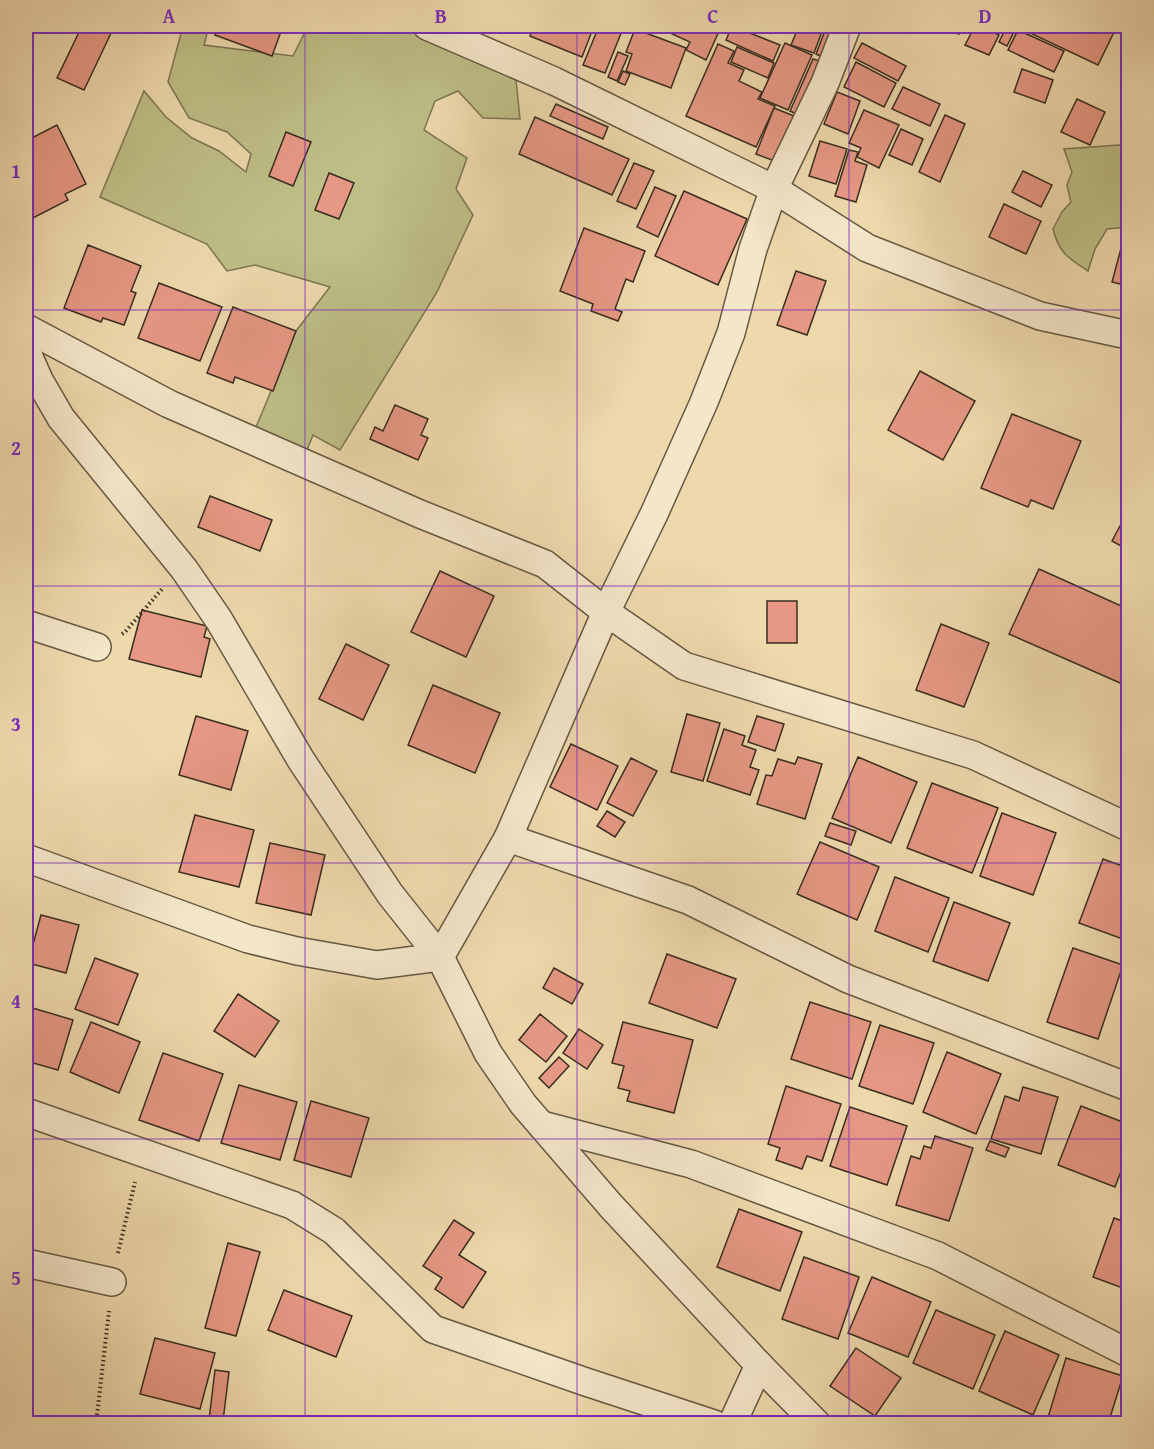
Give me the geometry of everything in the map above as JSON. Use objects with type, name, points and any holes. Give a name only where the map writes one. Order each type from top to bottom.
[{"type":"street","points":[[427,26],[554,81],[774,189],[867,248],[1040,316],[1128,335]]},
{"type":"street","points":[[440,957],[508,838],[606,612],[654,514],[704,402],[731,333],[753,249],[774,189],[825,83],[847,26]]},
{"type":"street","points":[[26,328],[169,404],[420,514],[544,564],[606,612],[684,666],[972,755],[1128,826]]},
{"type":"street","points":[[26,350],[39,380],[62,418],[184,569],[219,620],[301,760],[390,894],[440,957],[488,1053],[523,1104],[611,1206],[816,1424]]},
{"type":"street","points":[[26,624],[97,647]]},
{"type":"street","points":[[508,838],[688,900],[848,979],[1128,1088]]},
{"type":"street","points":[[26,858],[248,939],[297,951],[377,965],[440,957]]},
{"type":"street","points":[[26,1112],[292,1205],[334,1230],[433,1329],[714,1424]]},
{"type":"street","points":[[542,1125],[691,1164],[938,1256],[1128,1353]]},
{"type":"street","points":[[26,1263],[112,1282]]},
{"type":"street","points":[[732,1424],[759,1365]]},
{"type":"path","points":[[97,647],[125,632],[161,590],[184,569]]},
{"type":"green space","points":[[183,26],[209,26],[204,45],[293,56],[308,26],[412,26],[516,80],[520,119],[483,118],[458,91],[435,101],[424,130],[467,158],[456,189],[473,215],[437,292],[340,450],[313,435],[307,450],[254,432],[296,331],[330,287],[255,265],[227,271],[207,244],[100,197],[144,91],[166,117],[192,138],[219,151],[246,172],[251,154],[227,132],[189,118],[168,82]]},
{"type":"green space","points":[[1119,145],[1128,149],[1128,227],[1107,229],[1095,249],[1088,271],[1065,254],[1058,244],[1053,229],[1062,212],[1071,202],[1067,185],[1072,172],[1064,149]]},
{"type":"building","points":[[82,26],[105,26],[113,29],[84,90],[57,78]]},
{"type":"building","points":[[218,26],[283,26],[272,56],[215,35]]},
{"type":"building","points":[[534,26],[594,26],[582,57],[530,36]]},
{"type":"building","points":[[599,26],[624,26],[605,73],[583,65]]},
{"type":"building","points":[[655,26],[721,27],[706,60],[686,50],[690,42]]},
{"type":"building","points":[[732,26],[780,45],[773,61],[726,40]]},
{"type":"building","points":[[799,26],[824,26],[814,53],[791,45]]},
{"type":"building","points":[[933,26],[962,26],[959,34]]},
{"type":"building","points":[[975,26],[999,35],[989,55],[965,45]]},
{"type":"building","points":[[1007,26],[1017,26],[1007,46],[999,42]]},
{"type":"building","points":[[1034,26],[1117,26],[1098,65],[1030,33]]},
{"type":"building","points":[[826,28],[836,31],[825,58],[816,54]]},
{"type":"building","points":[[635,29],[686,48],[671,88],[626,71],[632,54],[626,52]]},
{"type":"building","points":[[1018,30],[1064,51],[1054,72],[1008,50]]},
{"type":"building","points":[[785,43],[812,55],[788,110],[760,98]]},
{"type":"building","points":[[862,43],[906,66],[898,81],[854,58]]},
{"type":"building","points":[[718,44],[734,51],[728,63],[744,70],[739,81],[762,92],[758,99],[775,106],[756,147],[686,116]]},
{"type":"building","points":[[737,47],[774,63],[768,78],[731,62]]},
{"type":"building","points":[[618,52],[628,56],[617,81],[608,77]]},
{"type":"building","points":[[813,59],[823,62],[799,115],[790,111]]},
{"type":"building","points":[[856,62],[896,83],[884,107],[844,87]]},
{"type":"building","points":[[1022,69],[1053,80],[1045,103],[1014,92]]},
{"type":"building","points":[[623,71],[630,74],[625,85],[618,82]]},
{"type":"building","points":[[903,87],[940,104],[930,126],[892,109]]},
{"type":"building","points":[[837,92],[860,101],[848,134],[824,124]]},
{"type":"building","points":[[1077,99],[1105,112],[1090,145],[1061,132]]},
{"type":"building","points":[[556,104],[608,127],[603,139],[550,116]]},
{"type":"building","points":[[774,108],[794,116],[777,162],[756,154]]},
{"type":"building","points":[[864,110],[899,125],[879,168],[857,157],[861,148],[849,143]]},
{"type":"building","points":[[945,115],[965,124],[940,182],[919,172]]},
{"type":"building","points":[[535,117],[629,159],[612,195],[519,154]]},
{"type":"building","points":[[57,125],[86,184],[65,194],[68,200],[31,219],[26,209],[26,141]]},
{"type":"building","points":[[901,129],[923,139],[912,165],[889,155]]},
{"type":"building","points":[[286,132],[311,142],[293,186],[269,176]]},
{"type":"building","points":[[820,141],[847,149],[836,184],[809,176]]},
{"type":"building","points":[[849,150],[858,152],[855,161],[867,165],[856,202],[835,196]]},
{"type":"building","points":[[634,163],[654,171],[636,209],[617,201]]},
{"type":"building","points":[[1023,171],[1052,185],[1041,207],[1012,192]]},
{"type":"building","points":[[329,173],[354,183],[339,219],[315,210]]},
{"type":"building","points":[[655,187],[676,196],[658,237],[637,227]]},
{"type":"building","points":[[684,191],[747,219],[718,285],[655,256]]},
{"type":"building","points":[[1004,204],[1041,221],[1026,254],[989,237]]},
{"type":"building","points":[[584,228],[645,251],[633,282],[626,279],[615,309],[622,312],[618,321],[591,311],[593,304],[560,291]]},
{"type":"building","points":[[1123,241],[1128,242],[1128,286],[1112,282]]},
{"type":"building","points":[[88,245],[141,266],[131,291],[136,293],[124,325],[103,318],[101,322],[64,308]]},
{"type":"building","points":[[796,271],[826,281],[807,335],[777,325]]},
{"type":"building","points":[[159,283],[222,307],[200,361],[138,338]]},
{"type":"building","points":[[233,307],[296,331],[273,391],[235,377],[233,383],[207,373]]},
{"type":"building","points":[[920,371],[975,401],[943,460],[888,430]]},
{"type":"building","points":[[395,405],[428,419],[421,435],[428,438],[418,460],[370,439],[375,427],[383,431]]},
{"type":"building","points":[[1012,414],[1081,441],[1053,509],[1031,500],[1028,507],[981,488]]},
{"type":"building","points":[[210,496],[272,520],[260,551],[198,527]]},
{"type":"building","points":[[1128,511],[1128,550],[1112,541]]},
{"type":"building","points":[[1039,569],[1128,609],[1127,686],[1009,634]]},
{"type":"building","points":[[440,571],[494,596],[466,657],[411,632]]},
{"type":"building","points":[[767,601],[797,601],[797,643],[767,643]]},
{"type":"building","points":[[142,610],[207,626],[204,637],[210,639],[201,677],[129,659]]},
{"type":"building","points":[[941,624],[989,643],[964,707],[916,690]]},
{"type":"building","points":[[346,644],[389,665],[363,720],[319,699]]},
{"type":"building","points":[[433,685],[500,713],[475,773],[408,745]]},
{"type":"building","points":[[687,714],[720,723],[703,781],[671,772]]},
{"type":"building","points":[[196,716],[248,731],[231,790],[179,775]]},
{"type":"building","points":[[757,716],[784,724],[775,751],[748,742]]},
{"type":"building","points":[[724,729],[745,736],[742,745],[756,750],[750,767],[759,770],[750,795],[707,781]]},
{"type":"building","points":[[571,744],[618,766],[597,810],[550,787]]},
{"type":"building","points":[[798,757],[822,764],[805,819],[757,804],[766,775],[772,776],[778,759],[795,764]]},
{"type":"building","points":[[858,757],[917,782],[891,843],[832,818]]},
{"type":"building","points":[[631,758],[657,771],[633,816],[607,803]]},
{"type":"building","points":[[932,783],[998,808],[972,873],[907,848]]},
{"type":"building","points":[[607,811],[625,822],[615,837],[597,826]]},
{"type":"building","points":[[1002,813],[1056,833],[1033,895],[980,876]]},
{"type":"building","points":[[195,815],[254,830],[239,887],[179,872]]},
{"type":"building","points":[[830,823],[856,831],[851,845],[825,836]]},
{"type":"building","points":[[820,842],[879,867],[857,920],[797,894]]},
{"type":"building","points":[[270,843],[325,855],[311,915],[256,903]]},
{"type":"building","points":[[1103,859],[1128,868],[1128,941],[1079,923]]},
{"type":"building","points":[[895,877],[949,898],[928,952],[875,931]]},
{"type":"building","points":[[954,902],[1010,923],[988,981],[933,961]]},
{"type":"building","points":[[41,915],[79,925],[66,973],[28,963]]},
{"type":"building","points":[[1073,948],[1123,965],[1098,1039],[1047,1022]]},
{"type":"building","points":[[667,954],[736,979],[717,1028],[649,1003]]},
{"type":"building","points":[[95,958],[138,974],[118,1025],[75,1009]]},
{"type":"building","points":[[554,968],[583,984],[572,1004],[543,988]]},
{"type":"building","points":[[238,994],[279,1021],[255,1057],[214,1031]]},
{"type":"building","points":[[810,1002],[871,1022],[852,1079],[791,1059]]},
{"type":"building","points":[[26,1006],[73,1020],[58,1070],[26,1061]]},
{"type":"building","points":[[540,1014],[567,1036],[546,1062],[519,1040]]},
{"type":"building","points":[[91,1022],[140,1042],[119,1093],[70,1072]]},
{"type":"building","points":[[623,1022],[693,1040],[674,1113],[627,1101],[630,1091],[618,1088],[624,1066],[612,1063]]},
{"type":"building","points":[[880,1025],[934,1043],[913,1104],[859,1086]]},
{"type":"building","points":[[579,1029],[603,1045],[587,1069],[563,1053]]},
{"type":"building","points":[[947,1052],[1001,1074],[976,1134],[923,1112]]},
{"type":"building","points":[[163,1053],[223,1074],[199,1141],[139,1120]]},
{"type":"building","points":[[559,1057],[569,1066],[549,1088],[539,1078]]},
{"type":"building","points":[[239,1085],[297,1102],[280,1160],[221,1143]]},
{"type":"building","points":[[786,1086],[841,1104],[822,1161],[807,1156],[802,1169],[776,1160],[780,1148],[768,1144]]},
{"type":"building","points":[[1023,1087],[1058,1097],[1041,1154],[991,1139],[1005,1096],[1019,1101]]},
{"type":"building","points":[[311,1101],[369,1118],[351,1177],[294,1160]]},
{"type":"building","points":[[1081,1106],[1128,1124],[1128,1153],[1115,1187],[1058,1165]]},
{"type":"building","points":[[850,1107],[907,1126],[887,1185],[830,1166]]},
{"type":"building","points":[[935,1136],[973,1148],[949,1221],[896,1205],[911,1156],[920,1159],[924,1146],[931,1148]]},
{"type":"building","points":[[990,1141],[1009,1148],[1005,1157],[986,1150]]},
{"type":"building","points":[[739,1209],[802,1232],[780,1291],[717,1267]]},
{"type":"building","points":[[1114,1218],[1128,1223],[1128,1290],[1093,1277]]},
{"type":"building","points":[[454,1220],[474,1233],[459,1255],[486,1272],[463,1308],[435,1289],[442,1278],[423,1266]]},
{"type":"building","points":[[228,1243],[260,1252],[236,1336],[205,1328]]},
{"type":"building","points":[[804,1257],[859,1277],[838,1339],[782,1319]]},
{"type":"building","points":[[872,1277],[931,1302],[908,1357],[848,1333]]},
{"type":"building","points":[[284,1290],[352,1316],[336,1357],[268,1330]]},
{"type":"building","points":[[936,1310],[995,1335],[973,1389],[913,1363]]},
{"type":"building","points":[[1005,1331],[1059,1355],[1033,1415],[979,1391]]},
{"type":"building","points":[[155,1338],[215,1353],[200,1409],[140,1394]]},
{"type":"building","points":[[856,1348],[901,1378],[875,1416],[830,1386]]},
{"type":"building","points":[[1066,1358],[1123,1376],[1108,1424],[1046,1424]]},
{"type":"building","points":[[215,1370],[229,1372],[223,1421],[209,1420]]},
{"type":"building","points":[[963,1417],[979,1424],[960,1424]]},
{"type":"building","points":[[767,1418],[779,1424],[764,1424]]}]
